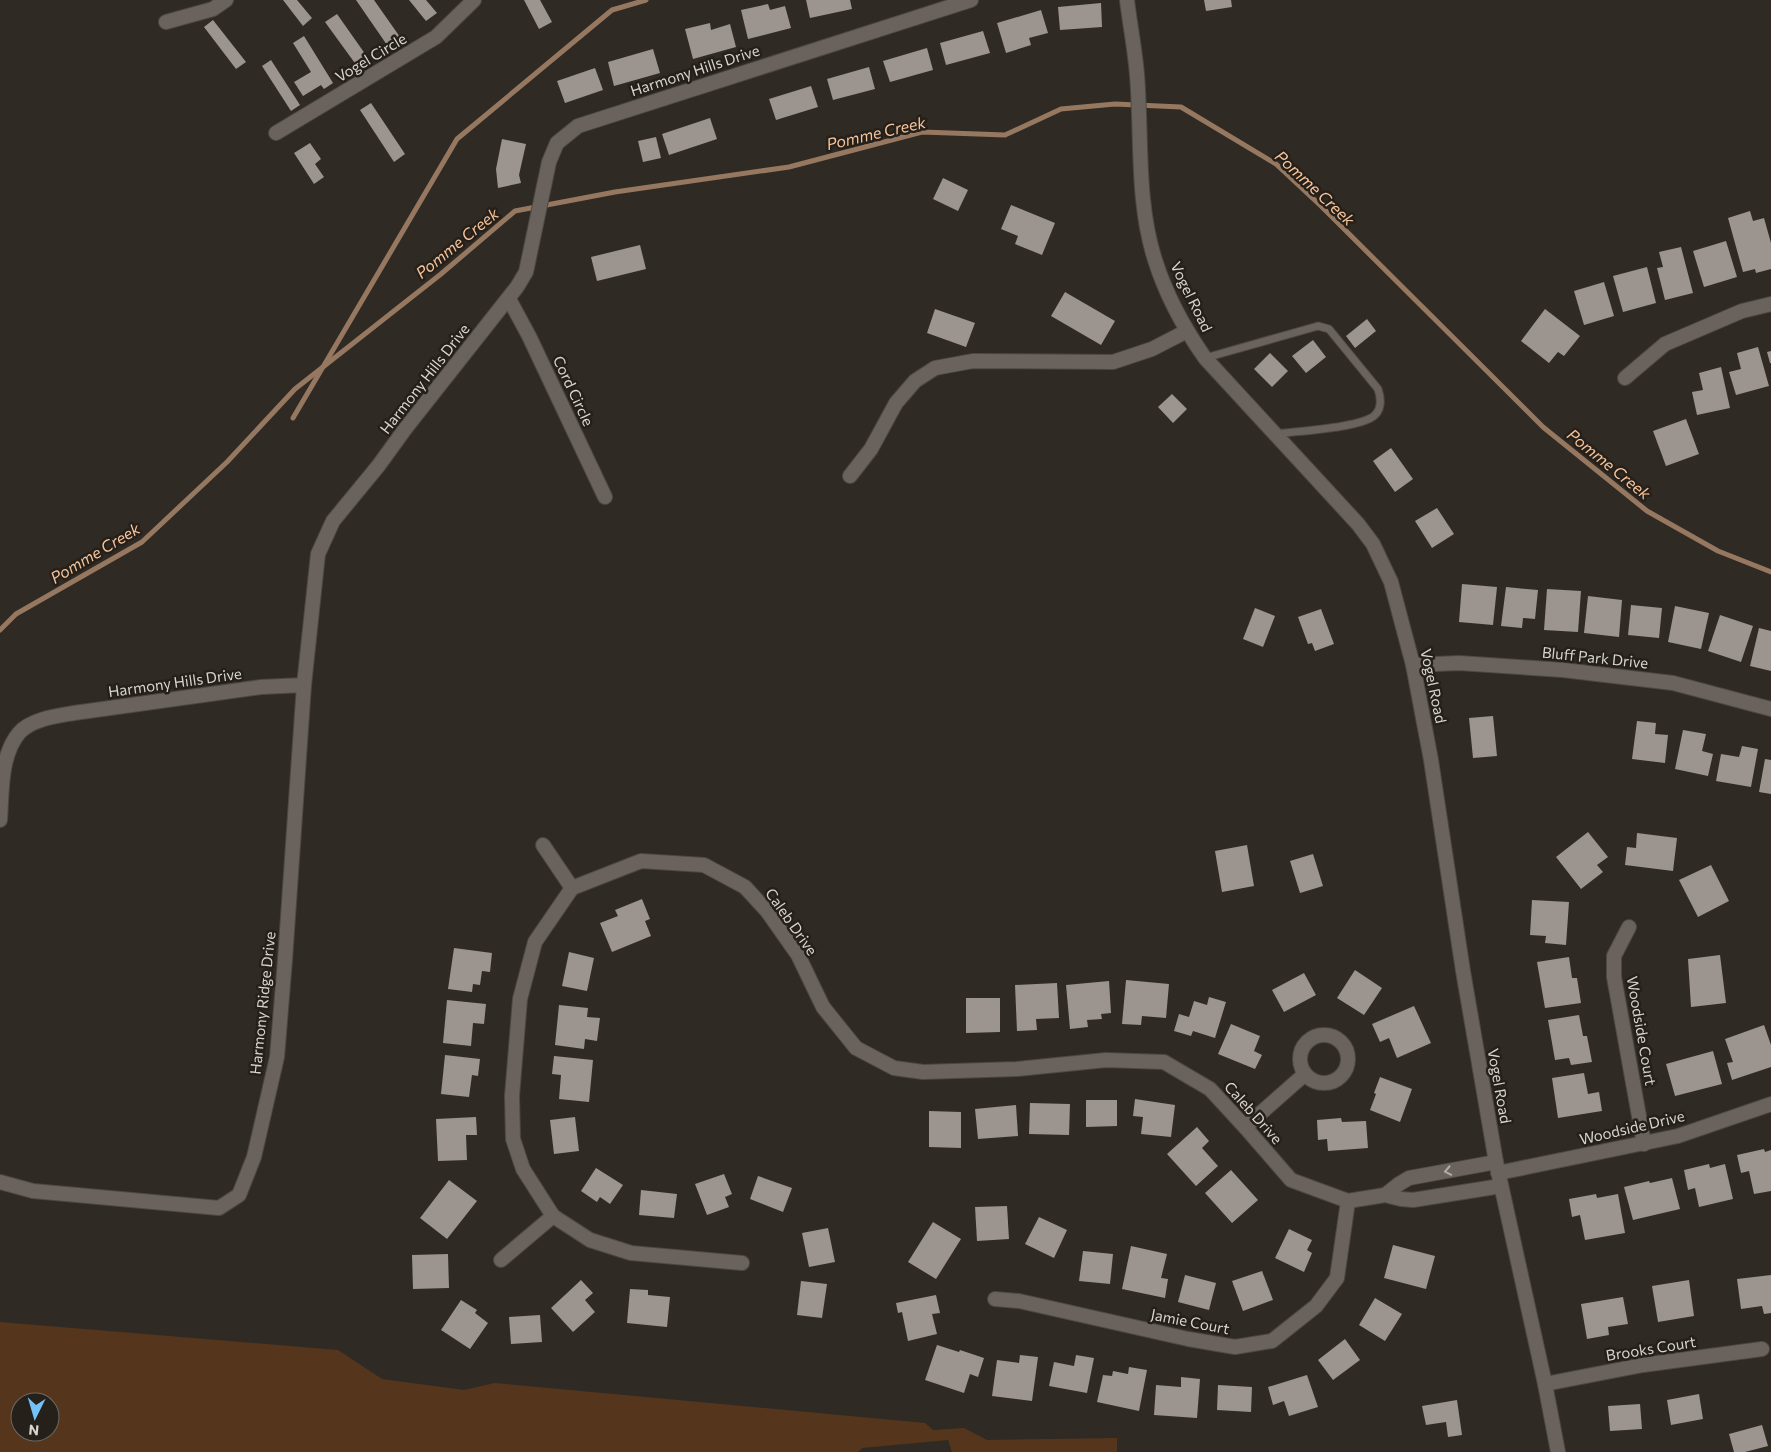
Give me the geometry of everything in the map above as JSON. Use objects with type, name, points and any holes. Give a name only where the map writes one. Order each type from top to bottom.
[{"type":"street","points":[[166,22],[212,10],[226,0]]},
{"type":"street","name":"Vogel Circle","points":[[276,133],[436,37],[474,0]]},
{"type":"street","name":"Harmony Hills Drive","points":[[0,820],[5,766],[10,748],[20,732],[36,722],[54,716],[261,687],[304,685],[318,554],[333,521],[509,299],[526,272],[549,162],[556,144],[578,126],[970,0]]},
{"type":"street","name":"Vogel Road","points":[[1127,0],[1137,73],[1142,180],[1147,226],[1154,259],[1163,282],[1187,331],[1205,358],[1358,524],[1373,544],[1391,582],[1413,665],[1431,760],[1463,971],[1498,1174],[1545,1384],[1558,1452]]},
{"type":"street","name":"Cord Circle","points":[[509,299],[529,336],[605,497]]},
{"type":"street","points":[[1625,378],[1665,344],[1742,311],[1771,304]]},
{"type":"street","points":[[850,476],[871,449],[896,403],[915,381],[935,368],[973,361],[1112,362],[1152,349],[1187,331]]},
{"type":"street","name":"Bluff Park Drive","points":[[1413,665],[1459,663],[1562,670],[1673,683],[1771,709]]},
{"type":"street","name":"Harmony Ridge Drive","points":[[0,1182],[42,1192],[219,1208],[239,1195],[254,1157],[277,1058],[304,685]]},
{"type":"street","points":[[543,845],[572,888],[535,942],[520,999],[512,1096],[513,1139],[523,1169],[553,1216],[590,1240],[631,1252],[742,1263]]},
{"type":"street","name":"Caleb Drive","points":[[572,888],[641,861],[704,865],[745,888],[767,911],[798,955],[823,1007],[856,1048],[894,1068],[922,1072],[1017,1068],[1106,1060],[1164,1062],[1210,1089],[1291,1180],[1348,1201],[1385,1195],[1413,1200],[1498,1174]]},
{"type":"street","name":"Woodside Court","points":[[1629,927],[1614,956],[1614,977],[1644,1144]]},
{"type":"street","points":[[1245,1127],[1305,1074]]},
{"type":"street","name":"Woodside Drive","points":[[1498,1174],[1678,1136],[1771,1104]]},
{"type":"street","name":"Caleb Drive","points":[[1385,1195],[1409,1178],[1498,1174]]},
{"type":"street","name":"Jamie Court","points":[[994,1299],[1019,1300],[1188,1339],[1234,1347],[1272,1341],[1316,1306],[1337,1278],[1348,1201]]},
{"type":"street","points":[[501,1260],[553,1216]]},
{"type":"street","name":"Brooks Court","points":[[1545,1384],[1643,1365],[1762,1349]]},
{"type":"lane","points":[[1205,358],[1318,326],[1325,327],[1333,333],[1378,389],[1380,408],[1368,420],[1354,424],[1275,434]]},
{"type":"shaded area","points":[[0,1322],[338,1350],[382,1379],[464,1390],[495,1383],[925,1423],[933,1430],[964,1428],[987,1440],[1117,1438],[1117,1452],[952,1452],[948,1440],[862,1448],[858,1452],[0,1452]]},
{"type":"building","points":[[283,0],[297,0],[312,18],[303,26]]},
{"type":"building","points":[[356,0],[374,0],[400,37],[387,45]]},
{"type":"building","points":[[409,0],[426,0],[437,13],[426,21]]},
{"type":"building","points":[[524,0],[540,0],[552,22],[539,29]]},
{"type":"building","points":[[806,0],[850,0],[852,9],[810,18]]},
{"type":"building","points":[[1204,0],[1231,0],[1232,7],[1206,11]]},
{"type":"building","points":[[1101,3],[1102,27],[1060,30],[1058,7]]},
{"type":"building","points":[[768,4],[770,10],[785,6],[791,28],[748,39],[741,10]]},
{"type":"building","points":[[1041,10],[1048,33],[1029,38],[1031,45],[1006,53],[997,23]]},
{"type":"building","points":[[337,14],[368,58],[357,66],[325,22]]},
{"type":"building","points":[[213,20],[246,62],[236,69],[204,27]]},
{"type":"building","points":[[710,23],[711,30],[730,24],[736,47],[693,59],[685,29]]},
{"type":"building","points":[[983,31],[990,53],[946,65],[940,43]]},
{"type":"building","points":[[304,36],[333,83],[324,89],[321,85],[303,96],[294,82],[311,72],[293,43]]},
{"type":"building","points":[[927,48],[933,70],[890,82],[883,61]]},
{"type":"building","points":[[653,49],[660,73],[614,86],[608,62]]},
{"type":"building","points":[[271,60],[300,105],[291,111],[262,66]]},
{"type":"building","points":[[869,67],[875,89],[833,100],[827,79]]},
{"type":"building","points":[[595,68],[603,90],[565,103],[557,81]]},
{"type":"building","points":[[811,86],[818,107],[776,120],[769,99]]},
{"type":"building","points":[[371,103],[405,154],[394,162],[360,110]]},
{"type":"building","points":[[710,118],[717,139],[669,155],[662,134]]},
{"type":"building","points":[[656,137],[661,158],[643,162],[638,141]]},
{"type":"building","points":[[502,139],[526,144],[519,175],[521,183],[498,188],[496,169]]},
{"type":"building","points":[[310,143],[321,159],[315,164],[324,177],[314,184],[294,153]]},
{"type":"building","points":[[943,178],[968,190],[958,211],[933,199]]},
{"type":"building","points":[[1011,205],[1055,223],[1042,255],[1015,244],[1018,236],[1001,229]]},
{"type":"building","points":[[1750,211],[1753,221],[1764,218],[1771,243],[1771,269],[1756,273],[1755,269],[1743,272],[1728,218]]},
{"type":"building","points":[[1726,241],[1737,277],[1704,287],[1693,251]]},
{"type":"building","points":[[640,245],[646,269],[597,281],[591,257]]},
{"type":"building","points":[[1681,247],[1693,293],[1665,300],[1657,268],[1663,267],[1659,252]]},
{"type":"building","points":[[1647,267],[1656,303],[1623,312],[1613,276]]},
{"type":"building","points":[[1604,282],[1614,316],[1584,325],[1574,291]]},
{"type":"building","points":[[1065,292],[1115,321],[1101,345],[1051,316]]},
{"type":"building","points":[[935,309],[975,323],[966,347],[927,333]]},
{"type":"building","points":[[1545,309],[1580,336],[1564,356],[1558,352],[1549,363],[1521,341]]},
{"type":"building","points":[[1367,319],[1376,331],[1355,348],[1346,336]]},
{"type":"building","points":[[1313,340],[1326,357],[1306,373],[1292,356]]},
{"type":"building","points":[[1758,347],[1769,386],[1736,395],[1729,372],[1741,369],[1737,353]]},
{"type":"building","points":[[1771,351],[1771,363],[1770,363],[1767,352]]},
{"type":"building","points":[[1270,353],[1288,371],[1272,387],[1254,369]]},
{"type":"building","points":[[1721,367],[1730,408],[1697,415],[1692,392],[1703,390],[1699,373]]},
{"type":"building","points":[[1172,394],[1187,409],[1173,423],[1158,407]]},
{"type":"building","points":[[1686,419],[1699,454],[1666,466],[1653,431]]},
{"type":"building","points":[[1391,448],[1413,479],[1395,492],[1373,461]]},
{"type":"building","points":[[1437,508],[1454,534],[1432,548],[1415,521]]},
{"type":"building","points":[[1462,584],[1497,587],[1493,625],[1459,622]]},
{"type":"building","points":[[1506,587],[1538,590],[1535,619],[1523,618],[1522,628],[1501,626]]},
{"type":"building","points":[[1547,589],[1581,591],[1578,632],[1544,630]]},
{"type":"building","points":[[1588,596],[1622,600],[1619,637],[1584,633]]},
{"type":"building","points":[[1631,605],[1662,608],[1659,638],[1628,635]]},
{"type":"building","points":[[1675,606],[1709,613],[1701,649],[1668,642]]},
{"type":"building","points":[[1255,608],[1275,616],[1263,647],[1243,639]]},
{"type":"building","points":[[1321,609],[1334,644],[1315,651],[1312,643],[1308,644],[1298,617]]},
{"type":"building","points":[[1720,615],[1753,626],[1741,662],[1708,651]]},
{"type":"building","points":[[1759,628],[1771,631],[1771,671],[1750,666]]},
{"type":"building","points":[[1493,716],[1497,756],[1473,758],[1469,718]]},
{"type":"building","points":[[1637,721],[1656,723],[1655,734],[1668,735],[1665,763],[1632,759]]},
{"type":"building","points":[[1683,730],[1706,734],[1702,751],[1713,754],[1708,776],[1675,769]]},
{"type":"building","points":[[1742,746],[1758,749],[1751,787],[1716,781],[1721,754],[1739,757]]},
{"type":"building","points":[[1765,759],[1771,760],[1771,794],[1759,792]]},
{"type":"building","points":[[1588,832],[1608,857],[1597,865],[1603,872],[1581,889],[1556,857]]},
{"type":"building","points":[[1637,833],[1677,838],[1673,871],[1625,865],[1627,847],[1636,848]]},
{"type":"building","points":[[1247,845],[1254,886],[1222,892],[1215,851]]},
{"type":"building","points":[[1313,854],[1323,886],[1300,893],[1290,861]]},
{"type":"building","points":[[1711,865],[1729,901],[1698,917],[1679,880]]},
{"type":"building","points":[[642,899],[650,919],[645,921],[651,936],[612,952],[600,923],[618,916],[615,910]]},
{"type":"building","points":[[1532,900],[1569,902],[1566,945],[1545,943],[1546,936],[1530,935]]},
{"type":"building","points":[[454,948],[492,953],[490,972],[482,971],[480,985],[473,984],[472,992],[448,989]]},
{"type":"building","points":[[569,952],[594,958],[587,991],[562,986]]},
{"type":"building","points":[[1720,955],[1726,1003],[1691,1007],[1688,959]]},
{"type":"building","points":[[1569,957],[1572,978],[1577,978],[1581,1003],[1545,1008],[1537,962]]},
{"type":"building","points":[[1355,970],[1382,988],[1364,1015],[1337,998]]},
{"type":"building","points":[[1304,973],[1316,995],[1284,1012],[1272,990]]},
{"type":"building","points":[[1126,980],[1169,984],[1166,1018],[1142,1016],[1141,1025],[1122,1024]]},
{"type":"building","points":[[1109,981],[1111,1013],[1101,1014],[1102,1019],[1087,1020],[1088,1027],[1070,1029],[1066,985]]},
{"type":"building","points":[[1057,983],[1059,1018],[1036,1019],[1037,1030],[1017,1031],[1015,985]]},
{"type":"building","points":[[1209,997],[1226,1002],[1215,1038],[1193,1031],[1191,1036],[1174,1031],[1179,1014],[1189,1017],[1194,1001],[1207,1005]]},
{"type":"building","points":[[966,998],[1000,998],[1000,1032],[966,1033]]},
{"type":"building","points":[[447,1000],[486,1004],[484,1024],[473,1023],[471,1046],[443,1043]]},
{"type":"building","points":[[559,1005],[588,1008],[587,1017],[600,1018],[597,1041],[585,1039],[584,1049],[555,1045]]},
{"type":"building","points":[[1414,1006],[1431,1043],[1397,1058],[1389,1038],[1380,1042],[1372,1024]]},
{"type":"building","points":[[1579,1015],[1583,1036],[1587,1036],[1592,1062],[1571,1065],[1569,1058],[1555,1060],[1548,1020]]},
{"type":"building","points":[[1231,1024],[1260,1036],[1254,1051],[1262,1055],[1255,1069],[1218,1054]]},
{"type":"building","points":[[1764,1025],[1771,1045],[1771,1067],[1732,1080],[1727,1063],[1733,1062],[1725,1039]]},
{"type":"building","points":[[1713,1051],[1722,1084],[1675,1096],[1666,1064]]},
{"type":"building","points":[[445,1055],[480,1059],[478,1076],[472,1075],[469,1097],[441,1094]]},
{"type":"building","points":[[554,1056],[593,1060],[589,1102],[559,1099],[561,1075],[552,1074]]},
{"type":"building","points":[[1584,1073],[1588,1094],[1599,1092],[1602,1111],[1558,1118],[1552,1078]]},
{"type":"building","points":[[1380,1077],[1412,1089],[1400,1122],[1370,1110]]},
{"type":"building","points":[[1135,1099],[1175,1105],[1171,1137],[1141,1134],[1143,1117],[1133,1116]]},
{"type":"building","points":[[1086,1100],[1117,1100],[1117,1126],[1086,1127]]},
{"type":"building","points":[[1030,1103],[1070,1104],[1069,1135],[1029,1134]]},
{"type":"building","points":[[1016,1105],[1018,1136],[978,1139],[975,1109]]},
{"type":"building","points":[[929,1111],[961,1112],[961,1148],[929,1147]]},
{"type":"building","points":[[476,1117],[477,1135],[466,1135],[467,1160],[438,1161],[436,1119]]},
{"type":"building","points":[[575,1117],[579,1151],[554,1154],[550,1120]]},
{"type":"building","points":[[1341,1118],[1342,1122],[1366,1121],[1368,1148],[1328,1151],[1327,1139],[1318,1140],[1317,1120]]},
{"type":"building","points":[[1197,1127],[1209,1141],[1202,1148],[1218,1166],[1196,1186],[1167,1154]]},
{"type":"building","points":[[1764,1149],[1765,1152],[1771,1150],[1771,1191],[1754,1194],[1749,1171],[1741,1173],[1737,1155]]},
{"type":"building","points":[[1709,1164],[1710,1168],[1725,1164],[1733,1199],[1699,1207],[1695,1188],[1688,1190],[1684,1170]]},
{"type":"building","points":[[596,1168],[623,1185],[610,1204],[600,1197],[597,1202],[581,1191]]},
{"type":"building","points":[[1231,1170],[1258,1200],[1232,1223],[1205,1193]]},
{"type":"building","points":[[724,1174],[732,1194],[725,1197],[729,1207],[707,1215],[695,1184]]},
{"type":"building","points":[[758,1176],[792,1188],[783,1212],[750,1199]]},
{"type":"building","points":[[1672,1178],[1680,1209],[1633,1220],[1624,1187]]},
{"type":"building","points":[[449,1180],[477,1201],[447,1239],[420,1218]]},
{"type":"building","points":[[641,1190],[677,1194],[674,1218],[639,1215]]},
{"type":"building","points":[[1596,1194],[1597,1198],[1618,1194],[1625,1233],[1585,1240],[1580,1215],[1572,1217],[1569,1199]]},
{"type":"building","points":[[1007,1206],[1009,1239],[977,1241],[975,1207]]},
{"type":"building","points":[[1039,1217],[1067,1230],[1054,1258],[1025,1244]]},
{"type":"building","points":[[933,1222],[961,1239],[936,1279],[908,1262]]},
{"type":"building","points":[[828,1228],[835,1262],[809,1267],[802,1233]]},
{"type":"building","points":[[1289,1229],[1312,1240],[1307,1250],[1312,1253],[1304,1272],[1275,1258]]},
{"type":"building","points":[[1393,1245],[1435,1256],[1426,1289],[1384,1278]]},
{"type":"building","points":[[1131,1246],[1167,1254],[1161,1278],[1168,1279],[1165,1298],[1122,1289]]},
{"type":"building","points":[[1083,1251],[1113,1254],[1110,1284],[1079,1281]]},
{"type":"building","points":[[448,1254],[449,1288],[413,1289],[412,1255]]},
{"type":"building","points":[[1262,1271],[1273,1300],[1243,1311],[1232,1281]]},
{"type":"building","points":[[1185,1275],[1216,1283],[1209,1310],[1178,1302]]},
{"type":"building","points":[[1771,1275],[1771,1313],[1764,1314],[1762,1306],[1741,1309],[1737,1279]]},
{"type":"building","points":[[581,1280],[593,1293],[585,1300],[595,1312],[573,1332],[551,1308]]},
{"type":"building","points":[[1689,1280],[1694,1316],[1658,1322],[1652,1286]]},
{"type":"building","points":[[801,1281],[827,1284],[822,1318],[797,1315]]},
{"type":"building","points":[[630,1289],[648,1290],[648,1295],[670,1297],[667,1327],[627,1323]]},
{"type":"building","points":[[936,1295],[940,1313],[932,1314],[937,1334],[908,1341],[902,1312],[898,1313],[896,1303]]},
{"type":"building","points":[[1623,1297],[1628,1324],[1608,1327],[1609,1335],[1587,1339],[1581,1304]]},
{"type":"building","points":[[1375,1298],[1402,1314],[1385,1341],[1359,1325]]},
{"type":"building","points":[[461,1300],[477,1310],[475,1313],[488,1323],[470,1349],[441,1330]]},
{"type":"building","points":[[540,1315],[542,1342],[511,1344],[509,1317]]},
{"type":"building","points":[[1345,1339],[1360,1360],[1333,1380],[1318,1360]]},
{"type":"building","points":[[937,1345],[984,1358],[978,1377],[970,1374],[964,1393],[925,1380]]},
{"type":"building","points":[[1020,1355],[1038,1357],[1032,1401],[992,1396],[997,1360],[1019,1363]]},
{"type":"building","points":[[1076,1355],[1094,1358],[1087,1393],[1049,1386],[1054,1362],[1074,1366]]},
{"type":"building","points":[[1129,1367],[1147,1370],[1139,1411],[1097,1402],[1103,1375],[1112,1376],[1113,1371],[1128,1374]]},
{"type":"building","points":[[1307,1375],[1318,1407],[1289,1416],[1284,1401],[1273,1405],[1268,1387]]},
{"type":"building","points":[[1181,1377],[1200,1379],[1197,1418],[1154,1415],[1156,1385],[1181,1387]]},
{"type":"building","points":[[1218,1385],[1252,1387],[1251,1412],[1217,1410]]},
{"type":"building","points":[[1699,1394],[1703,1419],[1671,1425],[1667,1400]]},
{"type":"building","points":[[1457,1400],[1462,1435],[1448,1437],[1446,1422],[1426,1425],[1422,1406]]},
{"type":"building","points":[[1640,1404],[1642,1429],[1610,1431],[1608,1406]]},
{"type":"building","points":[[1762,1425],[1768,1446],[1745,1452],[1734,1452],[1729,1434]]},
{"type":"waterway","points":[[293,418],[457,139],[612,10],[646,0]]},
{"type":"waterway","name":"Pomme Creek","points":[[0,630],[16,614],[142,542],[227,462],[295,389],[441,274],[515,211],[615,192],[789,167],[922,132],[1005,135],[1061,109],[1115,104],[1181,107],[1276,164],[1321,206],[1543,427],[1647,511],[1718,551],[1771,572]]}]
